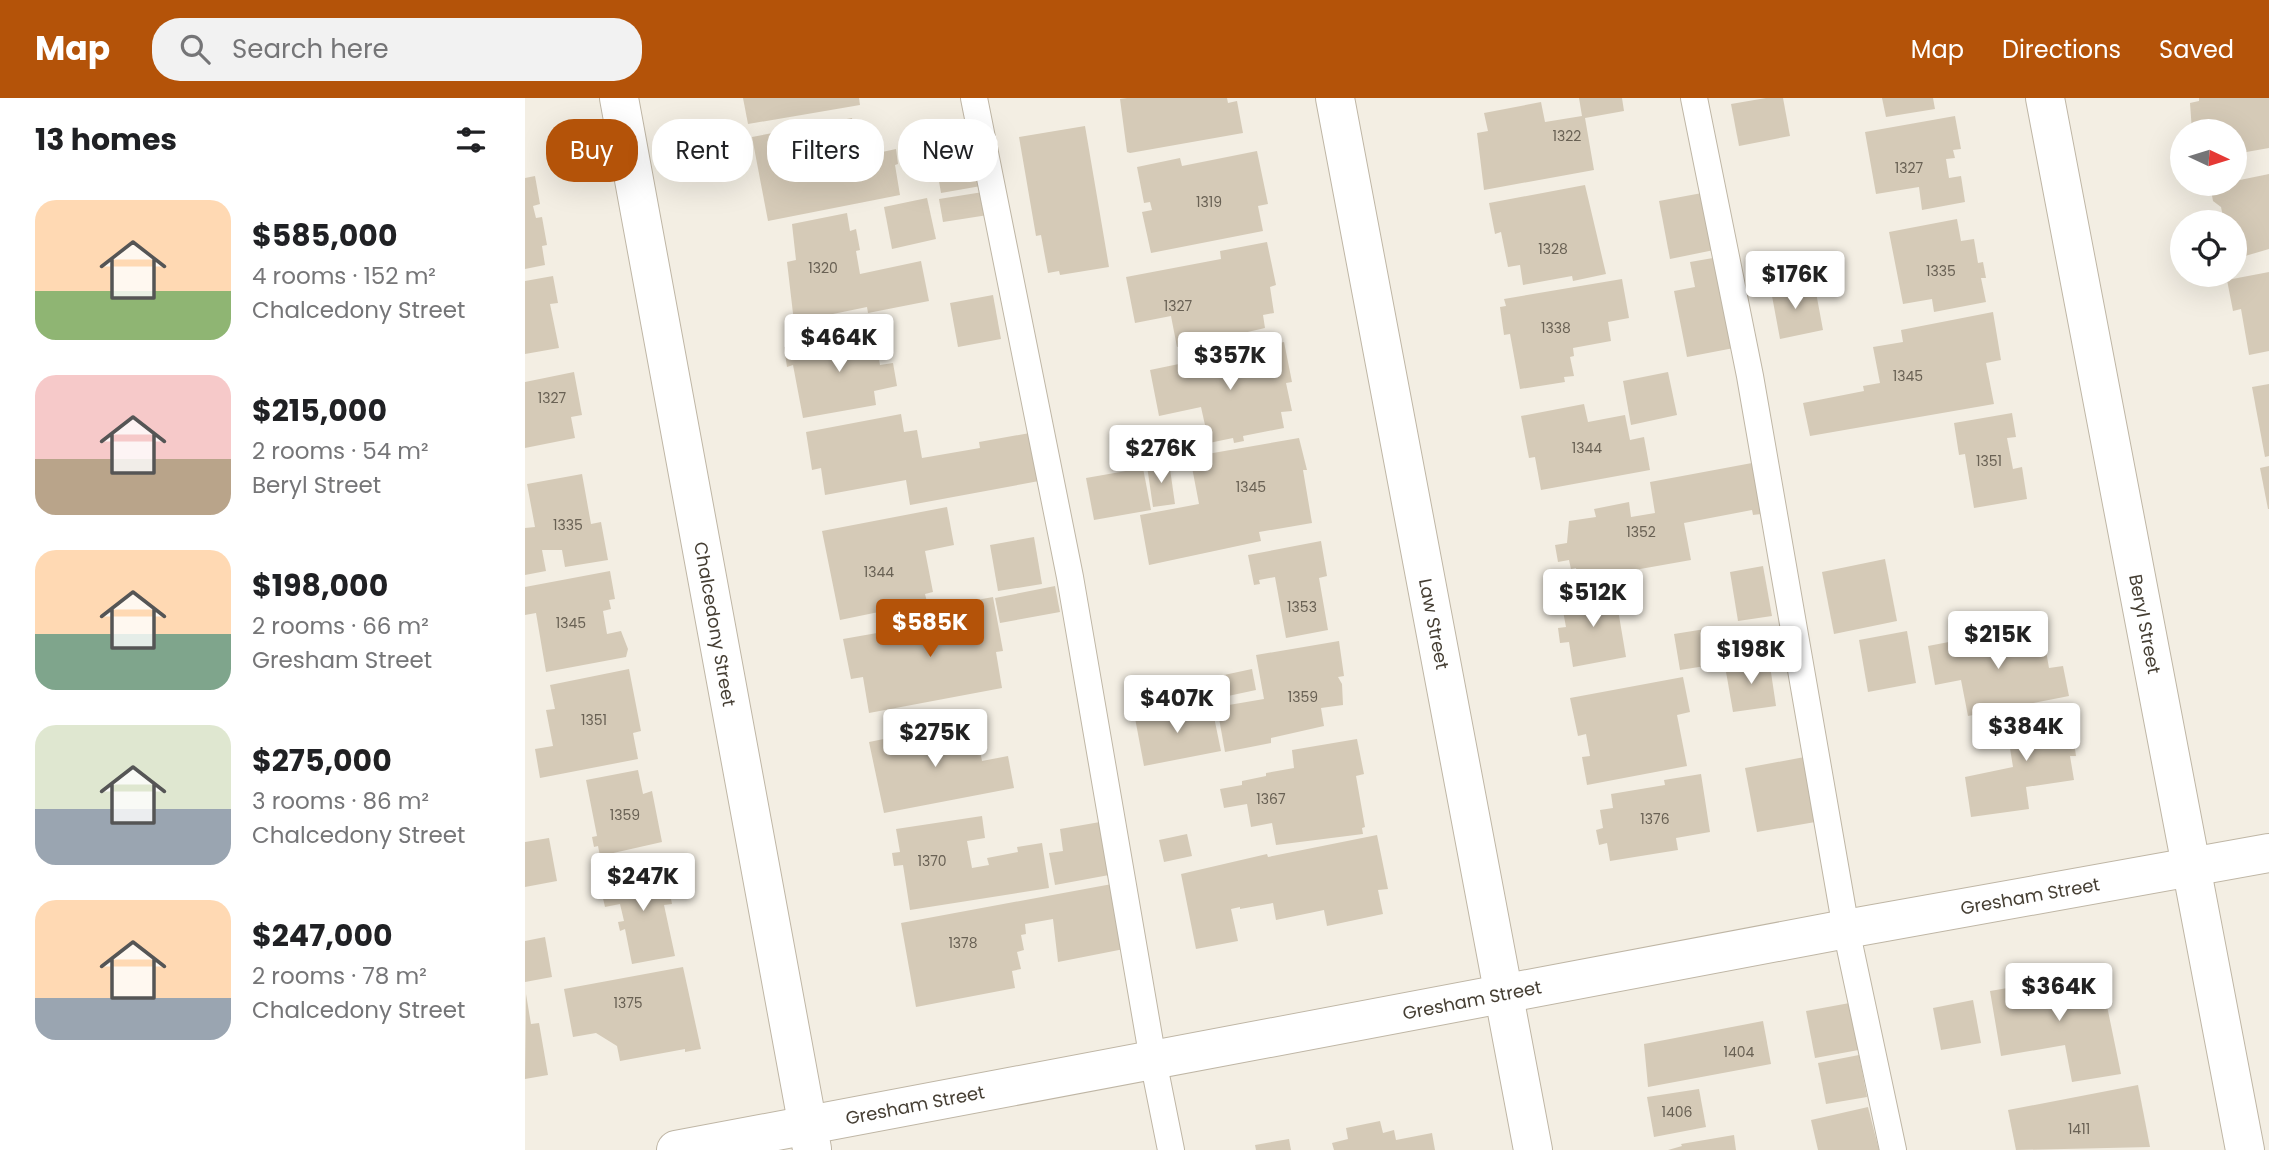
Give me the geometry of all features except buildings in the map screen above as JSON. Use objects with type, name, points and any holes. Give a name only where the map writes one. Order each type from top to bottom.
[{"type":"street","name":"Chalcedony Street","points":[[619,98],[810,1138]]},
{"type":"street","name":"Law Street","points":[[1335,98],[1533,1150]]},
{"type":"street","name":"Beryl Street","points":[[2045,98],[2245,1150]]},
{"type":"street","name":"Gresham Street","points":[[676,1150],[810,1138],[1153,1060],[1846,929],[2269,853]]},
{"type":"lane","points":[[974,98],[1070,577],[1153,1060],[1171,1150]]},
{"type":"lane","points":[[1694,98],[1750,376],[1846,929],[1893,1150]]}]
